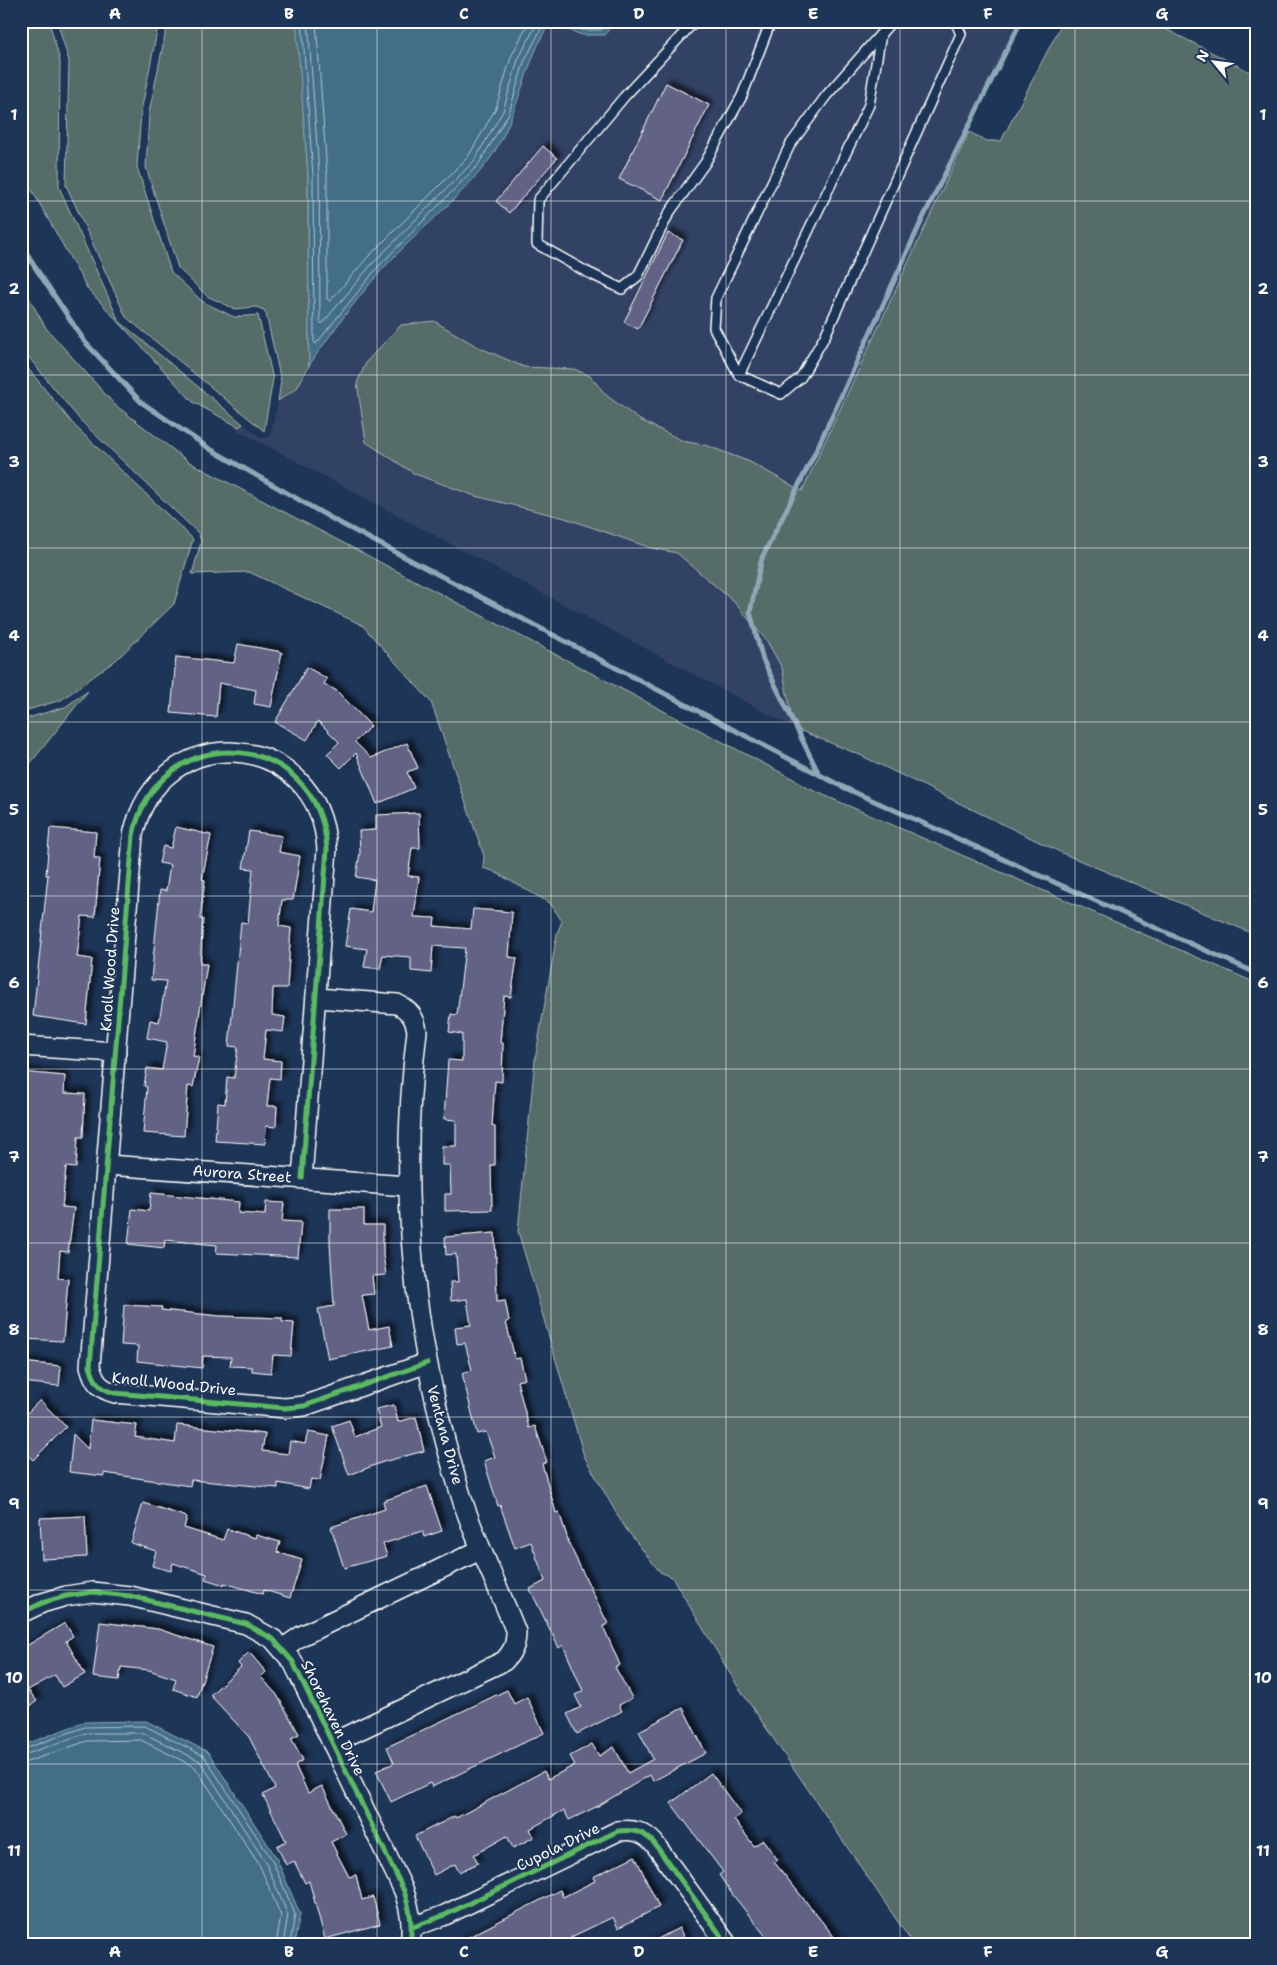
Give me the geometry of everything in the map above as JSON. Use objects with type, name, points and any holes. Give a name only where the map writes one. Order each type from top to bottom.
[{"type":"street","name":"Knoll Wood Drive","points":[[302,1178],[317,998],[327,849],[326,834],[317,805],[298,780],[274,762],[259,756],[229,751],[198,756],[184,762],[160,780],[142,806],[136,820],[133,835],[90,1366],[94,1379],[106,1391],[285,1408],[319,1402],[427,1363]]},
{"type":"street","name":"Ventana Drive","points":[[317,998],[397,1004],[411,1014],[415,1022],[417,1031],[407,1134],[407,1186],[415,1290],[427,1363],[445,1442],[480,1550],[516,1632],[516,1644],[512,1652],[504,1660],[332,1743]]},
{"type":"street","points":[[21,1046],[116,1052]]},
{"type":"street","name":"Aurora Street","points":[[106,1165],[407,1186]]},
{"type":"street","points":[[282,1648],[301,1636],[480,1550]]},
{"type":"street","name":"Shorehaven Drive","points":[[21,1613],[42,1603],[66,1596],[92,1592],[130,1596],[246,1624],[272,1639],[293,1662],[404,1891],[410,1909],[411,1936]]},
{"type":"street","name":"Cupola Drive","points":[[411,1936],[445,1915],[618,1831],[628,1830],[647,1836],[654,1843],[727,1944]]},
{"type":"lane","points":[[695,21],[624,97],[538,200],[537,244],[622,289],[638,276],[669,213],[705,163],[742,96],[771,21]]},
{"type":"lane","points":[[892,21],[826,96],[790,145],[716,298],[714,328],[739,375],[781,394],[801,378],[825,336],[961,34],[954,21]]},
{"type":"lane","points":[[739,375],[869,105],[881,34]]},
{"type":"shaded area","points":[[614,21],[1020,21],[802,491],[777,477],[708,446],[683,441],[640,420],[607,396],[590,376],[574,369],[524,367],[476,346],[434,321],[475,496],[565,518],[651,548],[677,553],[734,602],[767,641],[782,667],[794,728],[236,429],[243,424],[261,438],[270,437],[278,401],[297,388],[342,317],[380,271],[482,169],[514,115],[529,64],[546,29],[558,26],[582,35],[605,35]]},
{"type":"green space","points":[[21,21],[49,21],[60,61],[59,187],[119,321],[243,424],[239,427],[193,402],[87,288],[24,176],[21,157]]},
{"type":"green space","points":[[57,21],[159,21],[141,112],[137,167],[171,272],[203,302],[234,317],[258,315],[273,379],[264,431],[126,317],[66,185],[69,61]]},
{"type":"green space","points":[[168,21],[296,21],[298,26],[308,175],[309,366],[297,388],[278,401],[281,381],[264,310],[256,307],[235,309],[207,296],[178,268],[146,167],[149,113]]},
{"type":"green space","points":[[1063,21],[1150,21],[1256,75],[1256,935],[1062,853],[860,755],[794,728],[782,668],[767,641],[734,602],[677,553],[651,548],[565,518],[475,496],[415,474],[366,442],[357,383],[367,361],[401,325],[434,321],[476,346],[524,367],[574,369],[590,376],[607,396],[640,420],[683,441],[708,446],[750,462],[802,491],[969,132],[987,141],[1001,141]]},
{"type":"green space","points":[[21,284],[46,328],[114,404],[189,462],[797,781],[803,786],[1256,983],[1256,1944],[913,1944],[737,1685],[672,1577],[660,1572],[623,1525],[584,1456],[518,1231],[535,1060],[557,934],[562,921],[550,903],[493,871],[483,868],[484,856],[431,702],[362,625],[249,572],[192,574],[201,542],[199,534],[80,420],[21,348]]},
{"type":"green space","points":[[21,360],[74,425],[193,539],[174,604],[116,660],[61,700],[21,712]]},
{"type":"green space","points":[[88,691],[21,775],[21,720],[65,707]]},
{"type":"water","points":[[296,21],[614,21],[605,35],[582,35],[558,26],[546,29],[537,46],[503,137],[482,169],[380,272],[343,318],[309,366],[308,175]]},
{"type":"water","points":[[146,1721],[208,1752],[276,1857],[300,1914],[294,1944],[21,1944],[21,1746],[84,1722]]},
{"type":"building","points":[[666,83],[709,105],[662,200],[619,179]]},
{"type":"building","points":[[543,146],[557,158],[509,213],[496,201]]},
{"type":"building","points":[[668,233],[683,240],[638,329],[624,322]]},
{"type":"building","points":[[238,644],[282,652],[271,707],[254,704],[256,690],[219,683],[216,717],[171,713],[176,657],[234,663]]},
{"type":"building","points":[[307,667],[327,679],[324,684],[337,691],[371,726],[355,742],[371,758],[407,743],[418,768],[407,772],[414,788],[377,804],[356,753],[341,768],[327,754],[339,742],[318,721],[307,740],[275,722]]},
{"type":"building","points":[[419,813],[420,848],[412,848],[408,876],[419,877],[414,917],[435,918],[434,926],[471,929],[473,909],[512,912],[509,957],[517,958],[511,997],[504,996],[500,1043],[503,1043],[502,1082],[495,1081],[492,1126],[495,1127],[495,1165],[491,1165],[492,1210],[445,1211],[445,1194],[451,1194],[450,1165],[442,1165],[442,1146],[456,1146],[456,1120],[444,1119],[448,1060],[462,1061],[462,1034],[449,1032],[451,1014],[457,1015],[465,948],[433,946],[431,973],[411,971],[411,957],[383,955],[380,969],[364,967],[367,949],[345,946],[351,909],[371,912],[375,880],[356,877],[360,853],[359,831],[376,830],[376,815]]},
{"type":"building","points":[[176,827],[211,835],[202,879],[205,880],[200,919],[203,919],[200,964],[207,964],[193,1056],[199,1057],[193,1087],[188,1086],[184,1136],[143,1133],[147,1087],[144,1086],[147,1068],[162,1070],[167,1042],[147,1038],[150,1020],[159,1022],[166,981],[151,980],[160,890],[166,891],[170,865],[159,863],[163,846],[171,848]]},
{"type":"building","points":[[50,828],[96,832],[94,858],[100,858],[95,917],[82,916],[77,957],[92,959],[86,1024],[33,1016],[48,875],[46,875]]},
{"type":"building","points":[[249,831],[282,836],[279,852],[300,856],[293,900],[282,900],[279,926],[291,928],[287,988],[273,988],[272,1015],[285,1017],[283,1032],[266,1030],[263,1059],[281,1061],[280,1079],[270,1078],[267,1106],[277,1106],[276,1127],[266,1126],[265,1144],[215,1141],[218,1103],[225,1104],[227,1077],[234,1078],[238,1047],[229,1046],[241,922],[248,923],[253,869],[243,868]]},
{"type":"building","points":[[21,1072],[65,1076],[64,1093],[85,1094],[83,1137],[78,1137],[76,1168],[66,1167],[62,1207],[74,1208],[68,1252],[60,1251],[58,1278],[68,1279],[63,1341],[21,1339],[21,1247],[24,1248],[27,1213],[21,1212],[24,1128],[21,1128]]},
{"type":"building","points":[[151,1193],[239,1202],[238,1213],[265,1215],[266,1202],[284,1203],[282,1221],[301,1222],[298,1257],[216,1253],[217,1245],[165,1240],[164,1248],[128,1244],[132,1209],[149,1211]]},
{"type":"building","points":[[330,1209],[364,1209],[364,1225],[383,1225],[383,1255],[386,1275],[372,1276],[374,1294],[362,1295],[369,1330],[389,1326],[393,1346],[328,1359],[318,1309],[334,1306]]},
{"type":"building","points":[[495,1233],[497,1301],[505,1300],[509,1321],[506,1322],[515,1359],[520,1358],[525,1379],[517,1381],[529,1428],[535,1426],[547,1462],[542,1464],[556,1513],[559,1512],[570,1546],[608,1624],[603,1626],[620,1665],[615,1667],[632,1698],[619,1705],[622,1711],[577,1734],[567,1714],[581,1707],[575,1695],[583,1691],[563,1645],[559,1648],[530,1589],[545,1581],[531,1542],[515,1548],[500,1505],[498,1506],[484,1461],[495,1457],[486,1432],[477,1434],[462,1373],[472,1370],[465,1343],[457,1344],[455,1327],[471,1325],[467,1299],[451,1301],[450,1282],[458,1282],[456,1254],[446,1255],[445,1237]]},
{"type":"building","points":[[124,1305],[162,1307],[161,1310],[220,1316],[282,1318],[282,1322],[294,1323],[291,1356],[273,1355],[271,1373],[252,1371],[252,1367],[230,1366],[231,1357],[203,1356],[202,1368],[137,1361],[138,1346],[121,1345]]},
{"type":"building","points":[[21,1362],[61,1366],[59,1386],[21,1382]]},
{"type":"building","points":[[40,1400],[66,1427],[33,1460],[21,1449],[21,1419]]},
{"type":"building","points":[[394,1405],[398,1422],[416,1417],[424,1451],[383,1462],[349,1475],[332,1426],[349,1420],[355,1437],[381,1427],[376,1409]]},
{"type":"building","points":[[91,1420],[137,1425],[135,1437],[175,1443],[177,1425],[265,1434],[262,1451],[288,1454],[290,1441],[305,1444],[308,1432],[329,1436],[320,1480],[311,1479],[309,1489],[278,1483],[278,1488],[191,1480],[190,1486],[104,1473],[104,1476],[69,1472],[73,1434],[88,1449]]},
{"type":"building","points":[[427,1486],[442,1531],[424,1537],[422,1531],[383,1544],[387,1556],[344,1568],[331,1527],[385,1509],[383,1501]]},
{"type":"building","points":[[143,1503],[187,1517],[184,1528],[223,1540],[227,1529],[255,1538],[256,1535],[280,1542],[277,1552],[302,1560],[290,1598],[264,1590],[263,1594],[224,1583],[224,1585],[205,1579],[207,1574],[173,1563],[171,1571],[152,1566],[156,1551],[131,1543]]},
{"type":"building","points":[[85,1516],[87,1557],[42,1559],[40,1518]]},
{"type":"building","points":[[100,1622],[158,1629],[213,1647],[197,1697],[173,1689],[176,1679],[149,1670],[121,1667],[119,1680],[93,1677]]},
{"type":"building","points":[[65,1623],[73,1636],[66,1641],[85,1674],[62,1687],[55,1675],[28,1690],[37,1701],[21,1713],[21,1649]]},
{"type":"building","points":[[249,1652],[266,1672],[261,1677],[277,1695],[299,1734],[291,1738],[303,1760],[295,1765],[308,1793],[322,1786],[346,1834],[331,1842],[349,1877],[356,1875],[362,1900],[373,1897],[380,1924],[325,1939],[309,1881],[305,1883],[294,1861],[286,1865],[277,1846],[286,1841],[263,1795],[275,1788],[249,1737],[210,1695],[241,1667],[238,1663]]},
{"type":"building","points":[[507,1690],[514,1704],[527,1697],[544,1733],[432,1787],[430,1783],[391,1802],[376,1771],[394,1763],[387,1747]]},
{"type":"building","points":[[683,1708],[706,1753],[653,1781],[650,1775],[598,1806],[569,1820],[564,1810],[530,1829],[534,1837],[513,1848],[507,1836],[474,1855],[478,1863],[459,1872],[455,1864],[434,1875],[415,1836],[455,1816],[456,1818],[544,1771],[548,1779],[575,1765],[570,1756],[592,1744],[599,1756],[614,1747],[628,1773],[653,1759],[639,1731]]},
{"type":"building","points":[[711,1773],[741,1814],[734,1819],[754,1846],[763,1840],[778,1860],[774,1862],[840,1944],[772,1944],[732,1894],[719,1875],[723,1872],[671,1803]]},
{"type":"building","points":[[635,1856],[659,1907],[618,1928],[613,1917],[571,1937],[574,1944],[455,1944],[560,1890],[563,1897],[595,1881],[593,1877]]},
{"type":"building","points":[[679,1928],[687,1944],[648,1944]]},
{"type":"waterway","points":[[819,774],[763,660],[750,612],[762,558],[815,453],[921,222],[1021,21]]},
{"type":"waterway","points":[[21,241],[29,258],[85,342],[141,402],[210,449],[336,521],[843,787],[1256,973]]},
{"type":"cycle path","points":[[302,1178],[327,849],[317,809],[297,779],[269,760],[237,752],[204,756],[173,770],[148,797],[133,835],[90,1366],[95,1380],[101,1387],[115,1393],[285,1408],[304,1406],[427,1363]]},
{"type":"cycle path","points":[[21,1613],[42,1603],[66,1596],[92,1592],[130,1596],[246,1624],[273,1639],[293,1662],[404,1891],[410,1917],[410,1944]]},
{"type":"cycle path","points":[[413,1927],[445,1915],[618,1831],[629,1830],[646,1836],[654,1843],[727,1944]]}]
